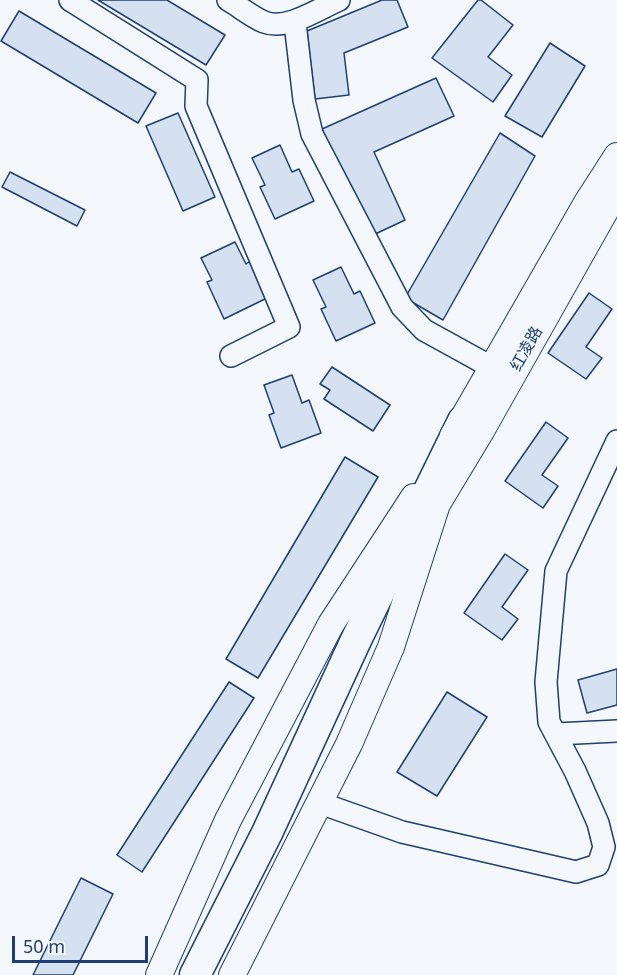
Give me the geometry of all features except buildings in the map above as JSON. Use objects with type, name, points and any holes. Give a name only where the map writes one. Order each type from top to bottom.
[{"type":"highway","points":[[195,975],[267,833],[356,640],[463,421]]},
{"type":"highway","points":[[356,640],[437,504]]},
{"type":"highway","points":[[181,975],[267,833]]},
{"type":"main road","name":"红凌路","points":[[159,975],[228,820],[331,624],[463,421],[588,201],[617,156]]},
{"type":"main road","name":"红凌路","points":[[232,975],[349,744],[390,647],[437,504],[617,193]]},
{"type":"street","points":[[70,0],[197,80],[196,106],[289,327],[231,356]]},
{"type":"street","points":[[228,0],[266,23],[295,22],[316,9],[339,0]]},
{"type":"street","points":[[295,22],[304,100],[312,134],[402,307],[424,330],[493,368]]},
{"type":"street","points":[[320,803],[402,832],[576,872],[598,865],[604,847],[598,823],[575,771],[549,722],[546,682],[556,571],[617,441]]},
{"type":"street","points":[[556,735],[617,731]]}]
